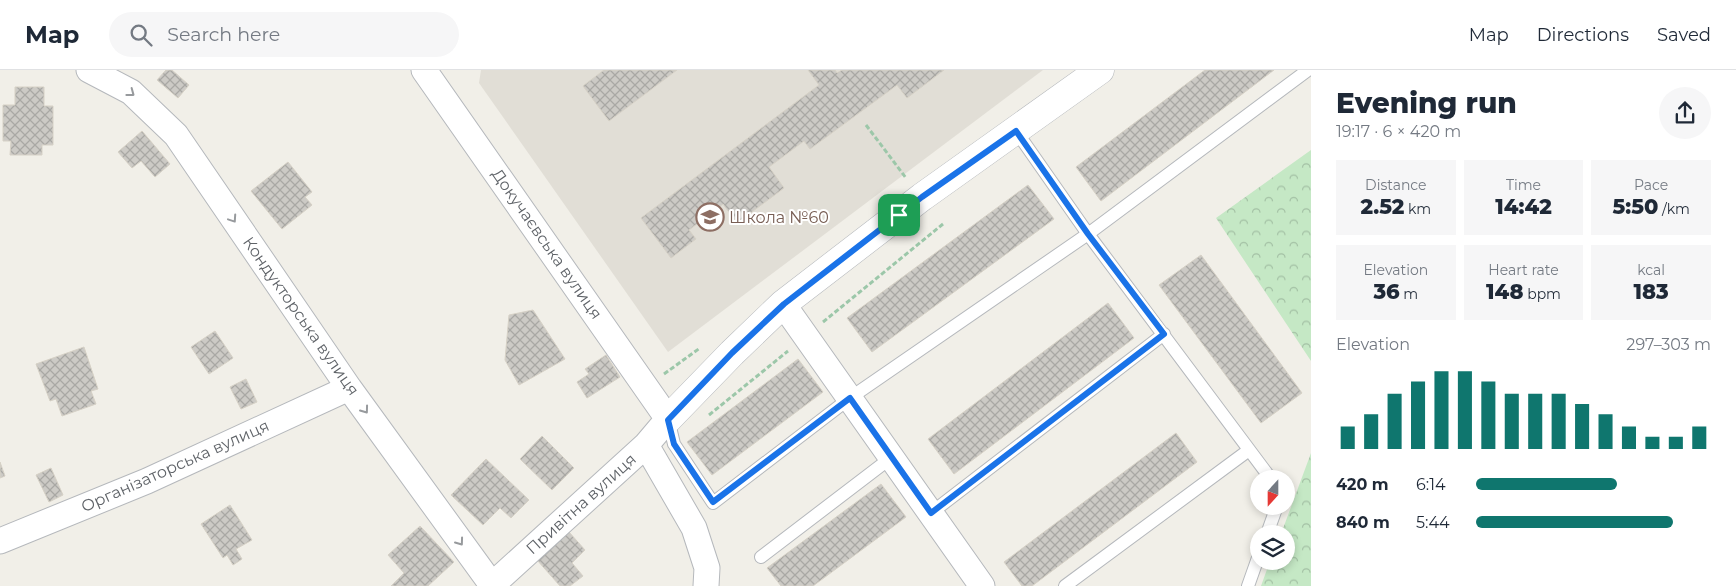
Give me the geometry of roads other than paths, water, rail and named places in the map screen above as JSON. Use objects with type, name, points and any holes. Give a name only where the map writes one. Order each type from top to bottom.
[{"type":"street","name":"Кондукторська вулиця","points":[[89,70],[131,92],[176,135],[350,388],[491,586]]},
{"type":"street","name":"Докучаєвська вулиця","points":[[424,70],[668,420]]},
{"type":"street","points":[[668,420],[732,353],[784,304],[922,197],[1100,70]]},
{"type":"street","points":[[784,304],[982,586]]},
{"type":"street","name":"Організаторська вулиця","points":[[0,541],[147,481],[350,388]]},
{"type":"street","name":"Привітна вулиця","points":[[491,586],[646,445],[668,420]]},
{"type":"street","points":[[646,445],[694,528],[707,568],[706,586]]},
{"type":"lane","points":[[668,420],[674,444],[713,502],[850,398],[1088,234],[1308,70]]},
{"type":"lane","points":[[1016,131],[1088,234],[1264,470]]},
{"type":"lane","points":[[931,513],[1164,334]]},
{"type":"lane","points":[[1065,586],[1250,450]]},
{"type":"lane","points":[[761,557],[892,457]]},
{"type":"lane","points":[[1248,586],[1254,570]]},
{"type":"place","name":"Школа №60","points":[[710,217]]}]
